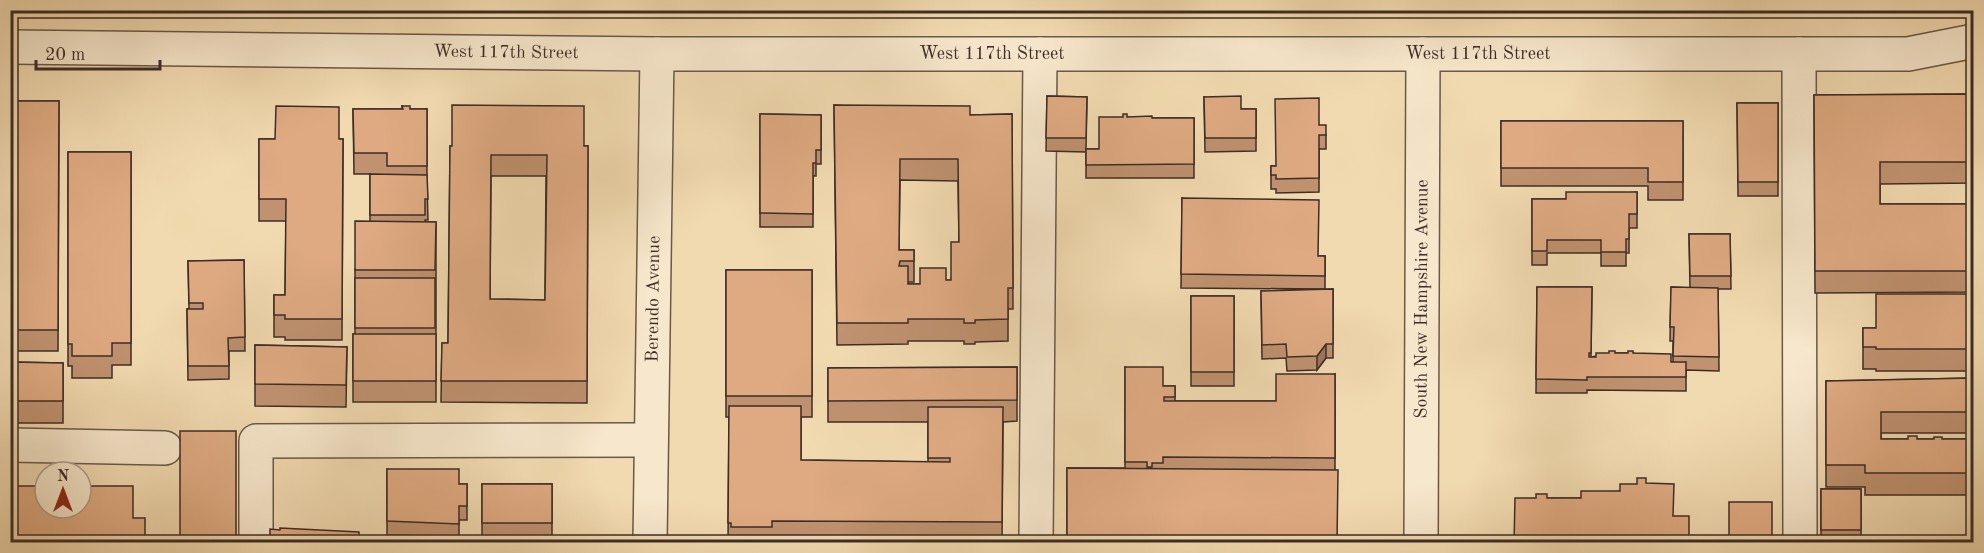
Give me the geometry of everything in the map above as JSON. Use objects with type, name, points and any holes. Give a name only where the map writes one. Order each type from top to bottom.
[{"type":"street","name":"West 117th Street","points":[[10,48],[657,54],[1908,54],[1974,41]]},
{"type":"street","name":"Berendo Avenue","points":[[650,543],[657,54]]},
{"type":"street","points":[[1036,543],[1040,54]]},
{"type":"street","name":"South New Hampshire Avenue","points":[[1421,543],[1423,54]]},
{"type":"street","points":[[1799,54],[1800,543]]},
{"type":"street","points":[[256,543],[256,441],[651,440]]},
{"type":"street","points":[[10,445],[165,448]]},
{"type":"building","points":[[1974,94],[1974,162],[1880,162],[1880,204],[1974,204],[1974,271],[1815,271],[1814,95]]},
{"type":"building","points":[[1047,96],[1087,97],[1086,138],[1046,138]]},
{"type":"building","points":[[1241,96],[1241,109],[1256,109],[1256,138],[1205,138],[1204,97]]},
{"type":"building","points":[[1319,98],[1319,125],[1326,125],[1326,135],[1319,135],[1319,178],[1276,179],[1276,175],[1271,175],[1271,166],[1276,166],[1275,99]]},
{"type":"building","points":[[10,101],[59,101],[58,330],[10,330]]},
{"type":"building","points":[[1737,103],[1778,103],[1778,182],[1738,182]]},
{"type":"building","points":[[452,105],[584,106],[584,146],[588,146],[587,381],[441,381],[442,343],[448,343],[450,146],[452,146]],"holes":[[[491,155],[547,155],[545,300],[490,299]]]},
{"type":"building","points":[[834,105],[970,106],[970,115],[1012,114],[1013,288],[1008,288],[1008,319],[975,320],[975,323],[964,323],[964,319],[908,319],[908,323],[837,323]],"holes":[[[900,159],[958,159],[959,242],[951,242],[951,280],[946,280],[946,268],[920,268],[920,284],[908,284],[908,266],[899,266],[900,261],[914,261],[914,250],[899,250]]]},
{"type":"building","points":[[276,106],[339,107],[339,139],[343,139],[342,319],[285,319],[285,315],[274,315],[274,295],[285,295],[286,199],[259,199],[259,139],[275,139]]},
{"type":"building","points":[[402,106],[410,106],[410,109],[427,109],[427,166],[387,166],[387,153],[354,153],[353,109],[403,109]]},
{"type":"building","points":[[760,114],[821,115],[821,150],[816,150],[816,163],[813,163],[813,214],[760,213]]},
{"type":"building","points":[[1123,114],[1127,114],[1127,117],[1194,118],[1194,164],[1086,165],[1086,149],[1099,149],[1099,117],[1123,117]]},
{"type":"building","points":[[1501,121],[1683,121],[1683,182],[1648,182],[1648,168],[1501,168]]},
{"type":"building","points":[[68,152],[131,152],[131,343],[112,343],[112,356],[72,356],[72,344],[68,344]]},
{"type":"building","points":[[370,174],[427,175],[428,199],[425,199],[425,215],[370,215]]},
{"type":"building","points":[[1566,192],[1637,192],[1637,214],[1629,214],[1629,239],[1626,239],[1626,252],[1601,252],[1601,240],[1547,240],[1547,251],[1532,251],[1532,199],[1566,199]]},
{"type":"building","points":[[1182,198],[1319,200],[1318,256],[1325,256],[1325,276],[1181,274]]},
{"type":"building","points":[[355,221],[436,222],[435,270],[355,270]]},
{"type":"building","points":[[1689,234],[1730,234],[1731,276],[1690,276]]},
{"type":"building","points":[[244,260],[245,337],[228,338],[229,366],[188,366],[187,309],[203,309],[203,303],[189,303],[188,261]]},
{"type":"building","points":[[726,270],[812,270],[812,396],[726,396]]},
{"type":"building","points":[[355,278],[435,278],[435,328],[355,328]]},
{"type":"building","points":[[1537,287],[1592,287],[1591,353],[1589,357],[1596,357],[1596,353],[1609,353],[1609,351],[1671,354],[1671,362],[1686,362],[1686,377],[1536,379]]},
{"type":"building","points":[[1671,287],[1718,288],[1719,357],[1673,356],[1674,327],[1670,327]]},
{"type":"building","points":[[1333,289],[1333,344],[1326,344],[1317,356],[1287,357],[1286,344],[1262,345],[1261,291]]},
{"type":"building","points":[[1876,294],[1974,294],[1974,349],[1863,347],[1863,328],[1876,328]]},
{"type":"building","points":[[1191,296],[1234,296],[1234,372],[1191,372]]},
{"type":"building","points":[[353,334],[436,334],[436,381],[353,381]]},
{"type":"building","points":[[255,345],[347,347],[346,385],[255,384]]},
{"type":"building","points":[[10,362],[63,363],[63,401],[10,401]]},
{"type":"building","points":[[1017,367],[1017,400],[828,401],[828,368]]},
{"type":"building","points":[[1125,367],[1163,367],[1163,386],[1175,386],[1175,397],[1164,397],[1164,401],[1276,401],[1276,374],[1335,374],[1335,458],[1163,457],[1163,463],[1152,463],[1152,467],[1147,467],[1147,462],[1125,462]]},
{"type":"building","points":[[1973,378],[1973,412],[1881,412],[1881,439],[1908,439],[1908,436],[1917,436],[1917,439],[1942,437],[1942,439],[1974,439],[1974,473],[1865,473],[1865,465],[1826,465],[1826,381]]},
{"type":"building","points":[[729,406],[801,406],[801,460],[950,462],[950,458],[928,458],[928,407],[1003,407],[1002,522],[772,521],[772,527],[731,527],[731,523],[728,523]]},
{"type":"building","points":[[180,431],[236,431],[236,543],[180,543]]},
{"type":"building","points":[[1067,468],[1338,470],[1337,543],[1067,540]]},
{"type":"building","points":[[387,469],[459,469],[459,484],[467,484],[467,506],[459,506],[459,524],[387,521]]},
{"type":"building","points":[[1637,478],[1646,478],[1646,483],[1674,484],[1673,516],[1689,516],[1689,543],[1635,543],[1635,539],[1627,539],[1627,543],[1514,543],[1515,498],[1536,498],[1536,494],[1547,494],[1547,498],[1581,498],[1581,491],[1620,491],[1620,484],[1637,484]]},
{"type":"building","points":[[482,484],[552,484],[552,523],[482,523]]},
{"type":"building","points":[[10,486],[33,486],[33,520],[93,520],[93,486],[133,486],[133,518],[145,518],[145,543],[10,543]]},
{"type":"building","points":[[1821,489],[1861,489],[1861,530],[1821,530]]},
{"type":"building","points":[[1729,502],[1772,502],[1772,543],[1729,543]]},
{"type":"building","points":[[280,528],[359,532],[359,543],[270,543],[270,529],[280,530]]}]
